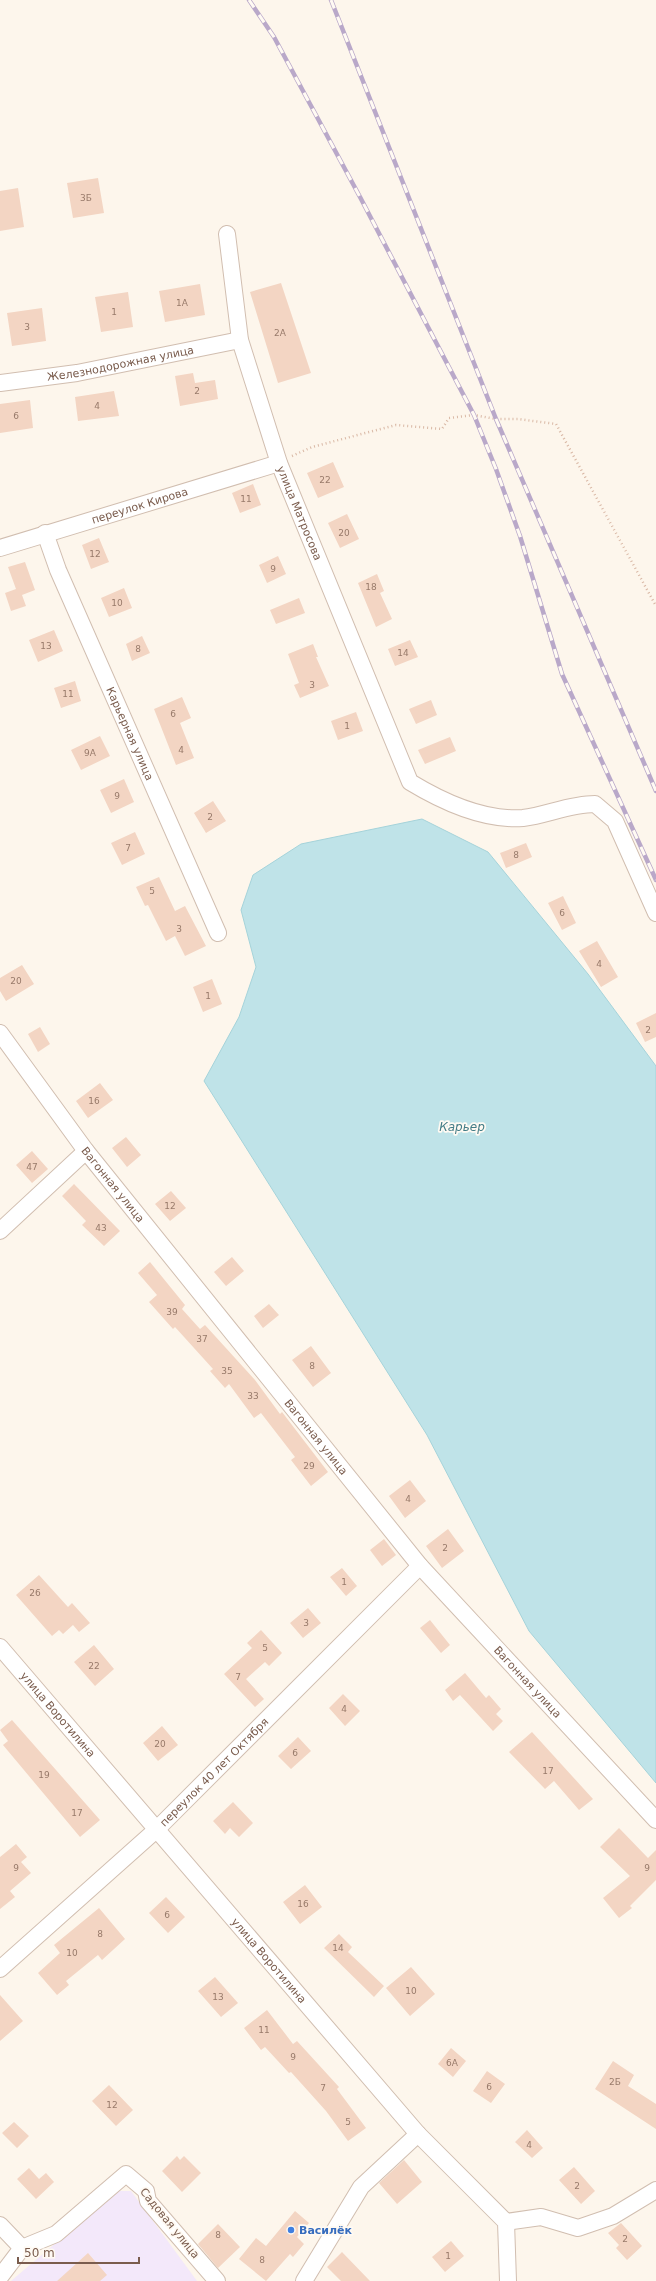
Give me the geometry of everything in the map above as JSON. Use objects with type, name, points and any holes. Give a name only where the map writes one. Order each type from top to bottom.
[{"type":"street","name":"улица Матросова","points":[[227,234],[240,340],[279,463],[410,782],[464,809],[495,816],[523,818],[578,804],[595,804],[615,821],[656,913]]},
{"type":"street","name":"Железнодорожная улица","points":[[0,383],[77,373],[240,340]]},
{"type":"street","name":"переулок Кирова","points":[[0,548],[45,533],[279,463]]},
{"type":"street","name":"Карьерная улица","points":[[45,533],[58,570],[218,933]]},
{"type":"street","name":"Вагонная улица","points":[[0,1033],[86,1151],[420,1566],[656,1820]]},
{"type":"street","points":[[0,1231],[86,1151]]},
{"type":"street","name":"переулок 40 лет Октября","points":[[0,1969],[156,1830],[420,1566]]},
{"type":"street","name":"улица Воротилина","points":[[0,1647],[418,2134],[506,2222]]},
{"type":"street","points":[[304,2281],[361,2187],[418,2134]]},
{"type":"street","name":"Садовая улица","points":[[22,2248],[56,2234],[126,2174],[146,2191],[148,2200],[217,2281]]},
{"type":"street","points":[[508,2281],[506,2222],[541,2217],[578,2228],[613,2216],[656,2190]]},
{"type":"street","points":[[0,2225],[22,2248],[0,2277]]},
{"type":"path","points":[[279,463],[312,447],[396,425],[442,429],[449,418],[474,415],[496,419],[518,419],[556,424],[656,606]]},
{"type":"shaded area","points":[[117,2191],[131,2191],[197,2281],[11,2281]]},
{"type":"water","name":"Карьер","points":[[422,819],[488,852],[588,974],[656,1066],[656,1783],[529,1631],[427,1435],[204,1081],[239,1017],[256,967],[241,910],[253,875],[301,844]]},
{"type":"building","points":[[98,178],[104,213],[73,218],[67,183]]},
{"type":"building","points":[[18,188],[24,227],[0,231],[0,191]]},
{"type":"building","points":[[281,283],[311,373],[278,383],[250,292]]},
{"type":"building","points":[[200,284],[205,315],[165,322],[159,291]]},
{"type":"building","points":[[128,292],[133,327],[101,332],[95,297]]},
{"type":"building","points":[[42,308],[46,341],[12,346],[7,313]]},
{"type":"building","points":[[193,373],[195,383],[215,380],[218,399],[180,406],[175,376]]},
{"type":"building","points":[[114,391],[119,416],[78,421],[75,397]]},
{"type":"building","points":[[30,400],[33,428],[0,433],[0,404]]},
{"type":"building","points":[[333,462],[344,487],[318,498],[307,473]]},
{"type":"building","points":[[253,484],[261,505],[240,513],[232,493]]},
{"type":"building","points":[[347,514],[359,539],[340,548],[328,523]]},
{"type":"building","points":[[99,538],[109,562],[91,569],[82,545]]},
{"type":"building","points":[[278,556],[286,574],[267,583],[259,565]]},
{"type":"building","points":[[25,562],[35,590],[22,595],[26,606],[11,611],[5,593],[16,589],[8,567]]},
{"type":"building","points":[[377,574],[384,591],[380,593],[392,619],[376,627],[358,583]]},
{"type":"building","points":[[124,588],[132,608],[109,617],[101,598]]},
{"type":"building","points":[[299,598],[305,613],[276,624],[270,610]]},
{"type":"building","points":[[54,630],[63,651],[38,662],[29,640]]},
{"type":"building","points":[[142,636],[150,653],[132,661],[126,644]]},
{"type":"building","points":[[410,640],[418,657],[395,666],[388,649]]},
{"type":"building","points":[[313,644],[318,657],[316,657],[329,686],[300,698],[294,685],[299,683],[288,654]]},
{"type":"building","points":[[75,681],[81,701],[61,708],[54,688]]},
{"type":"building","points":[[182,697],[191,718],[180,723],[194,758],[176,765],[154,709]]},
{"type":"building","points":[[431,700],[437,715],[416,724],[409,709]]},
{"type":"building","points":[[356,712],[363,731],[338,740],[331,721]]},
{"type":"building","points":[[100,736],[110,756],[81,770],[71,750]]},
{"type":"building","points":[[450,737],[456,751],[425,764],[418,750]]},
{"type":"building","points":[[124,779],[134,802],[111,813],[100,790]]},
{"type":"building","points":[[213,801],[226,821],[206,833],[194,813]]},
{"type":"building","points":[[135,832],[145,854],[122,865],[111,843]]},
{"type":"building","points":[[526,843],[532,857],[506,868],[500,853]]},
{"type":"building","points":[[159,877],[175,911],[185,906],[206,946],[185,956],[175,936],[166,941],[148,905],[145,906],[136,887]]},
{"type":"building","points":[[563,896],[576,923],[562,930],[548,903]]},
{"type":"building","points":[[597,941],[618,977],[601,987],[579,951]]},
{"type":"building","points":[[22,965],[34,984],[6,1001],[0,991],[0,978]]},
{"type":"building","points":[[212,979],[222,1004],[203,1012],[193,987]]},
{"type":"building","points":[[656,1013],[656,1037],[645,1042],[636,1023]]},
{"type":"building","points":[[40,1027],[50,1044],[38,1052],[28,1034]]},
{"type":"building","points":[[100,1083],[113,1100],[88,1118],[76,1101]]},
{"type":"building","points":[[126,1137],[141,1155],[127,1167],[112,1148]]},
{"type":"building","points":[[32,1151],[48,1169],[32,1183],[16,1165]]},
{"type":"building","points":[[74,1184],[120,1231],[104,1246],[82,1225],[86,1221],[62,1196]]},
{"type":"building","points":[[171,1191],[186,1208],[170,1221],[155,1204]]},
{"type":"building","points":[[232,1257],[244,1271],[226,1286],[214,1272]]},
{"type":"building","points":[[150,1262],[185,1305],[182,1309],[200,1329],[205,1325],[255,1380],[280,1414],[282,1412],[328,1472],[311,1486],[291,1460],[295,1457],[261,1413],[254,1418],[229,1384],[225,1388],[210,1371],[213,1369],[175,1327],[173,1329],[149,1302],[157,1295],[138,1273]]},
{"type":"building","points":[[269,1304],[279,1315],[263,1328],[254,1316]]},
{"type":"building","points":[[311,1346],[331,1373],[313,1387],[292,1360]]},
{"type":"building","points":[[410,1480],[426,1501],[405,1518],[389,1496]]},
{"type":"building","points":[[448,1529],[464,1551],[442,1568],[426,1546]]},
{"type":"building","points":[[384,1539],[396,1555],[382,1566],[370,1550]]},
{"type":"building","points":[[342,1568],[357,1586],[346,1596],[330,1577]]},
{"type":"building","points":[[39,1575],[68,1607],[72,1603],[90,1623],[79,1632],[73,1625],[63,1634],[59,1630],[52,1636],[16,1595]]},
{"type":"building","points":[[308,1608],[321,1623],[303,1638],[290,1623]]},
{"type":"building","points":[[430,1620],[450,1645],[441,1653],[420,1628]]},
{"type":"building","points":[[261,1630],[282,1653],[269,1666],[265,1662],[246,1679],[264,1699],[255,1707],[224,1674],[252,1648],[247,1643]]},
{"type":"building","points":[[94,1645],[114,1669],[95,1686],[74,1662]]},
{"type":"building","points":[[465,1673],[486,1698],[489,1695],[501,1709],[496,1714],[503,1721],[493,1731],[460,1695],[453,1701],[445,1690]]},
{"type":"building","points":[[343,1694],[360,1711],[345,1726],[329,1708]]},
{"type":"building","points":[[12,1720],[100,1820],[80,1837],[3,1745],[8,1741],[0,1730]]},
{"type":"building","points":[[162,1726],[178,1745],[158,1761],[143,1743]]},
{"type":"building","points":[[532,1732],[593,1799],[579,1810],[554,1781],[545,1789],[509,1752]]},
{"type":"building","points":[[298,1737],[311,1751],[291,1769],[278,1756]]},
{"type":"building","points":[[233,1802],[253,1823],[239,1837],[230,1828],[225,1834],[213,1821]]},
{"type":"building","points":[[619,1828],[648,1858],[656,1850],[656,1880],[630,1906],[632,1908],[619,1918],[603,1898],[630,1876],[600,1847]]},
{"type":"building","points":[[16,1844],[27,1857],[21,1862],[31,1873],[10,1891],[15,1897],[0,1909],[0,1857]]},
{"type":"building","points":[[305,1885],[322,1907],[300,1924],[283,1902]]},
{"type":"building","points":[[166,1897],[185,1917],[168,1933],[149,1913]]},
{"type":"building","points":[[99,1908],[125,1939],[102,1960],[98,1955],[66,1981],[69,1985],[57,1995],[38,1973],[60,1953],[54,1945]]},
{"type":"building","points":[[339,1934],[352,1947],[348,1952],[384,1986],[374,1997],[324,1948]]},
{"type":"building","points":[[411,1967],[435,1994],[410,2016],[386,1988]]},
{"type":"building","points":[[215,1977],[238,2003],[221,2017],[198,1991]]},
{"type":"building","points":[[0,1995],[23,2021],[0,2041]]},
{"type":"building","points":[[267,2010],[293,2044],[297,2041],[339,2087],[337,2089],[366,2128],[348,2141],[326,2111],[291,2072],[289,2073],[265,2047],[261,2050],[244,2028]]},
{"type":"building","points":[[451,2048],[466,2061],[453,2077],[438,2064]]},
{"type":"building","points":[[613,2061],[634,2075],[628,2086],[656,2104],[656,2129],[595,2089]]},
{"type":"building","points":[[487,2071],[505,2084],[491,2103],[473,2091]]},
{"type":"building","points":[[109,2085],[133,2110],[116,2126],[92,2101]]},
{"type":"building","points":[[14,2122],[29,2136],[17,2148],[2,2133]]},
{"type":"building","points":[[527,2130],[543,2148],[532,2158],[515,2142]]},
{"type":"building","points":[[177,2156],[180,2160],[184,2156],[201,2173],[182,2192],[162,2171]]},
{"type":"building","points":[[404,2160],[422,2182],[397,2204],[379,2183]]},
{"type":"building","points":[[574,2167],[595,2191],[581,2204],[559,2180]]},
{"type":"building","points":[[29,2168],[39,2179],[46,2173],[54,2182],[36,2199],[17,2179]]},
{"type":"building","points":[[295,2211],[309,2223],[297,2237],[304,2244],[293,2257],[290,2254],[266,2281],[239,2259],[256,2238],[266,2246]]},
{"type":"building","points":[[621,2223],[642,2246],[627,2260],[616,2248],[619,2245],[608,2233]]},
{"type":"building","points":[[218,2224],[240,2247],[218,2268],[198,2244]]},
{"type":"building","points":[[451,2241],[464,2256],[445,2272],[432,2257]]},
{"type":"building","points":[[342,2252],[370,2281],[341,2281],[327,2267]]},
{"type":"building","points":[[88,2253],[107,2275],[100,2281],[57,2281]]},
{"type":"railway","points":[[249,0],[274,37],[474,415],[496,469],[520,536],[562,674],[656,880]]},
{"type":"railway","points":[[331,0],[496,419],[656,791]]},
{"type":"place","name":"Василёк","points":[[291,2230]]}]
